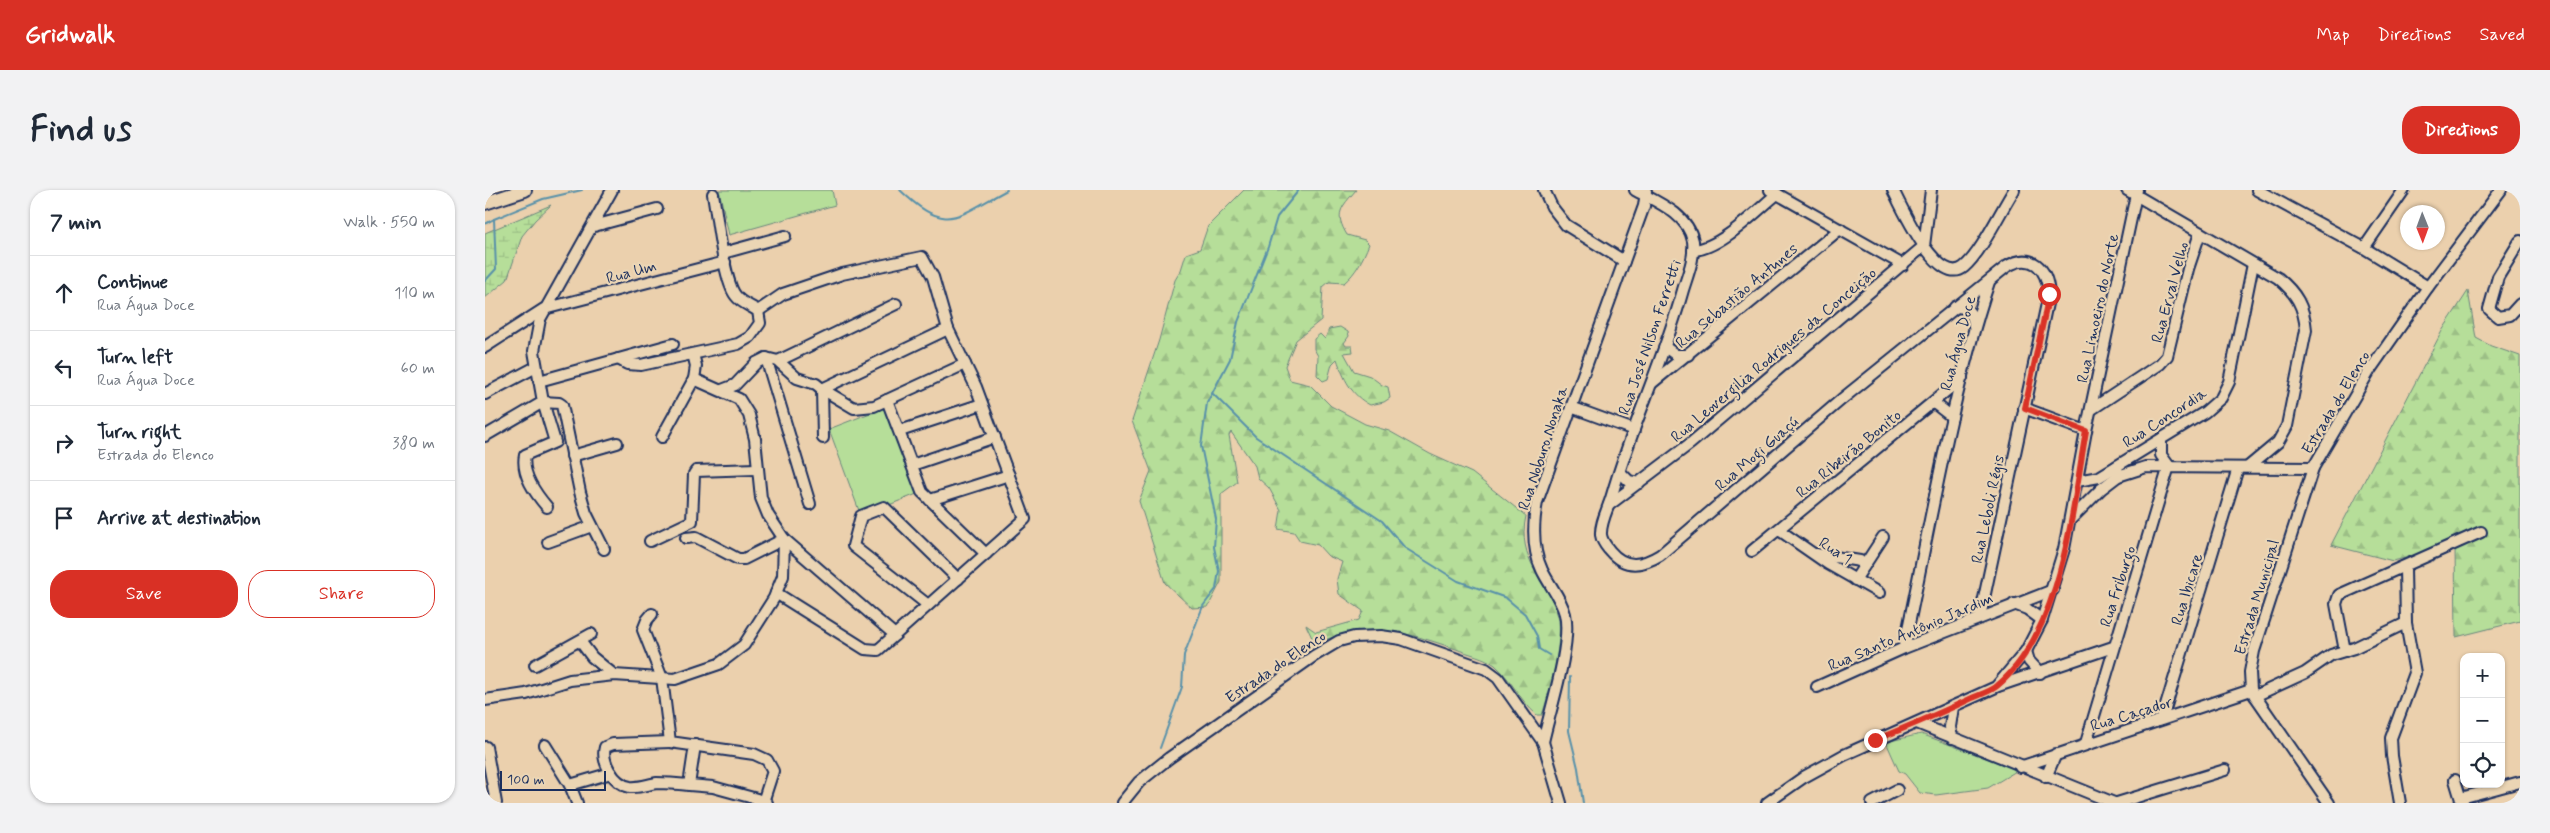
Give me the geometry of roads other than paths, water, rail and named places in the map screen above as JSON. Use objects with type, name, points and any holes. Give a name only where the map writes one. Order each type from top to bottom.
[{"type":"main road","points":[[485,203],[525,190]]},
{"type":"street","points":[[547,507],[535,493],[524,461],[525,455],[555,442],[543,402],[536,367],[535,339],[544,309],[594,226],[613,190]]},
{"type":"street","points":[[1544,190],[1552,207],[1566,225],[1624,261]]},
{"type":"street","name":"Rua José Nilson Ferretti","points":[[1609,505],[1633,430],[1665,348],[1678,308],[1693,250],[1689,230],[1683,221],[1646,193],[1635,190]]},
{"type":"street","points":[[1893,190],[1924,246],[1942,268],[1952,272],[1958,271],[1969,262],[2014,190]]},
{"type":"street","points":[[1924,246],[1931,190]]},
{"type":"street","points":[[2127,190],[2278,278],[2291,289],[2300,301],[2305,315],[2306,330],[2287,426],[2278,442],[2243,468]]},
{"type":"street","points":[[2257,190],[2364,248],[2428,287]]},
{"type":"street","points":[[2364,248],[2404,190]]},
{"type":"street","name":"Estrada do Elenco","points":[[2077,481],[2099,478],[2117,471],[2146,467],[2313,468],[2356,392],[2428,287],[2501,190]]},
{"type":"street","points":[[1693,250],[1701,250],[1714,244],[1774,192],[1903,265]]},
{"type":"street","name":"Rua Noburo Nonaka","points":[[1543,742],[1561,666],[1566,624],[1561,603],[1541,569],[1537,553],[1534,519],[1537,502],[1624,261],[1646,193]]},
{"type":"street","points":[[618,359],[627,364],[641,365],[738,344],[750,337],[760,323],[758,311],[737,298],[733,293],[724,257],[713,194]]},
{"type":"street","name":"Rua Limoeiro do Norte","points":[[2086,431],[2136,194]]},
{"type":"street","points":[[594,226],[657,209]]},
{"type":"street","name":"Rua Sebastião Antunes","points":[[1651,384],[1840,229]]},
{"type":"street","name":"Rua Erval Velho","points":[[2092,409],[2160,364],[2167,356],[2188,269],[2200,233]]},
{"type":"street","name":"Rua Um","points":[[544,309],[724,257],[785,236]]},
{"type":"street","points":[[2520,241],[2498,277],[2489,309],[2499,317],[2505,317],[2520,304]]},
{"type":"street","name":"Rua Leovergilia Rodrigues da Conceição","points":[[1609,505],[1691,443],[1924,246]]},
{"type":"street","points":[[758,311],[783,294],[842,274],[922,257],[933,277],[948,329],[982,404],[1025,519],[878,650],[865,649],[776,593]]},
{"type":"street","name":"Rua Água Doce","points":[[1904,648],[1952,417],[1974,327],[1989,282],[2015,262],[2025,261],[2033,262],[2041,268],[2049,285],[2049,294],[2025,408]]},
{"type":"street","name":"Rua Concordia","points":[[2117,471],[2205,412],[2225,391],[2253,264]]},
{"type":"street","name":"Rua Mogi Guaçú","points":[[1609,505],[1601,534],[1603,543],[1616,559],[1625,563],[1635,564],[1648,562],[1660,555],[1842,399],[1955,306],[1989,282]]},
{"type":"street","points":[[778,361],[896,304]]},
{"type":"street","points":[[1955,306],[1964,308],[1971,313],[1974,327]]},
{"type":"street","points":[[485,347],[544,309]]},
{"type":"street","points":[[822,389],[948,329]]},
{"type":"street","points":[[539,381],[673,344]]},
{"type":"street","points":[[1665,348],[1676,355],[1688,355]]},
{"type":"street","points":[[662,438],[694,379],[697,366],[693,354]]},
{"type":"street","points":[[766,358],[810,504]]},
{"type":"street","points":[[722,390],[735,386],[756,363],[766,358],[778,361],[797,378],[816,384],[854,408],[874,406],[965,364]]},
{"type":"street","points":[[485,394],[536,367]]},
{"type":"street","name":"Rua Ribeirão Bonito","points":[[1752,551],[1962,378]]},
{"type":"street","points":[[694,379],[739,399],[749,415],[755,439],[761,498],[768,515],[784,539],[895,635]]},
{"type":"street","points":[[822,389],[823,438]]},
{"type":"street","points":[[887,400],[922,492],[987,554]]},
{"type":"street","points":[[485,436],[543,402],[563,405],[580,492],[592,526],[604,548]]},
{"type":"street","points":[[1934,403],[1952,417]]},
{"type":"street","points":[[900,431],[982,404]]},
{"type":"street","points":[[1571,407],[1633,430]]},
{"type":"street","points":[[1996,687],[2026,651],[2042,620],[2053,590],[2071,519],[2086,431],[2025,408]]},
{"type":"street","name":"Rua Leboli Régis","points":[[1980,617],[2025,408]]},
{"type":"street","points":[[912,465],[995,438]]},
{"type":"street","points":[[2161,440],[2161,455],[2169,466]]},
{"type":"street","points":[[572,456],[617,443]]},
{"type":"street","name":"Rua Friburgo","points":[[2086,743],[2113,647],[2133,589],[2169,466]]},
{"type":"street","name":"Rua Ibicare","points":[[2163,719],[2243,468]]},
{"type":"street","name":"Estrada Municipal","points":[[2253,693],[2250,672],[2254,651],[2313,468]]},
{"type":"street","points":[[650,541],[692,521],[694,474],[696,471],[757,469]]},
{"type":"street","name":"Estrada do Elenco","points":[[2071,519],[2117,471]]},
{"type":"street","points":[[1619,472],[1629,481],[1639,483]]},
{"type":"street","points":[[930,500],[1009,476]]},
{"type":"street","points":[[928,606],[853,546],[861,516],[884,507],[958,579]]},
{"type":"street","points":[[548,542],[592,526]]},
{"type":"street","name":"Rua 1","points":[[1779,530],[1813,554],[1879,593]]},
{"type":"street","points":[[2345,651],[2336,604],[2339,595],[2405,568],[2481,532]]},
{"type":"street","points":[[686,538],[696,537],[738,559],[744,559],[784,539]]},
{"type":"street","points":[[1855,580],[1883,537]]},
{"type":"street","points":[[485,700],[526,694],[570,680],[614,675],[675,678],[719,664],[744,645],[776,593],[783,576],[784,539]]},
{"type":"street","points":[[1813,554],[1854,559],[1860,561],[1864,566]]},
{"type":"street","points":[[2399,800],[2391,738],[2415,673],[2406,623],[2405,568]]},
{"type":"street","name":"Rua Santo Antônio Jardim","points":[[1817,687],[1904,648],[2053,590]]},
{"type":"street","name":"Rua Santo Antônio Jardim","points":[[2014,604],[2027,608],[2042,620]]},
{"type":"street","points":[[652,614],[643,630],[662,678],[670,742]]},
{"type":"street","name":"Rua Caçador","points":[[2020,766],[2086,743],[2253,693],[2305,673],[2331,655],[2345,651],[2406,623]]},
{"type":"street","points":[[535,665],[591,634]]},
{"type":"street","name":"Estrada do Elenco","points":[[1124,801],[1139,782],[1169,758],[1314,656],[1339,641],[1367,636],[1401,639],[1487,670],[1498,678],[1543,742],[1561,803]]},
{"type":"street","points":[[580,641],[592,657],[614,675]]},
{"type":"street","points":[[1769,802],[1804,777],[1844,755],[1996,687],[2113,647]]},
{"type":"street","points":[[2026,651],[2029,661],[2041,673]]},
{"type":"street","points":[[2253,693],[2329,803]]},
{"type":"street","points":[[1951,738],[1953,707]]},
{"type":"street","points":[[1917,723],[2046,777],[2116,803],[2225,770]]},
{"type":"street","points":[[670,742],[754,754],[767,760],[773,771],[761,802],[713,787],[657,783],[631,787],[624,784],[611,773],[603,754],[605,747],[613,744],[670,742]]},
{"type":"street","points":[[545,745],[570,785],[577,803]]},
{"type":"street","points":[[689,785],[695,745]]},
{"type":"street","points":[[487,747],[496,803]]},
{"type":"street","points":[[2046,777],[2056,754]]},
{"type":"street","points":[[570,785],[611,773]]},
{"type":"street","points":[[2455,780],[2461,800],[2520,782]]},
{"type":"street","points":[[1872,803],[1897,790]]},
{"type":"street","points":[[2147,803],[2153,791]]},
{"type":"waterway","points":[[485,281],[496,269],[494,219],[543,199],[582,190]]},
{"type":"waterway","points":[[900,190],[929,213],[941,217],[963,214],[1007,190]]},
{"type":"waterway","points":[[1160,748],[1182,687],[1184,655],[1203,606],[1216,589],[1219,571],[1214,547],[1216,519],[1201,446],[1207,403],[1230,359],[1238,322],[1268,247],[1277,217],[1299,190]]},
{"type":"waterway","points":[[485,224],[494,219]]},
{"type":"waterway","points":[[1213,394],[1256,437],[1382,521],[1405,548],[1458,581],[1506,598],[1525,614],[1537,636],[1539,649],[1549,655]]},
{"type":"waterway","points":[[1570,677],[1569,731],[1578,768],[1583,803]]}]
